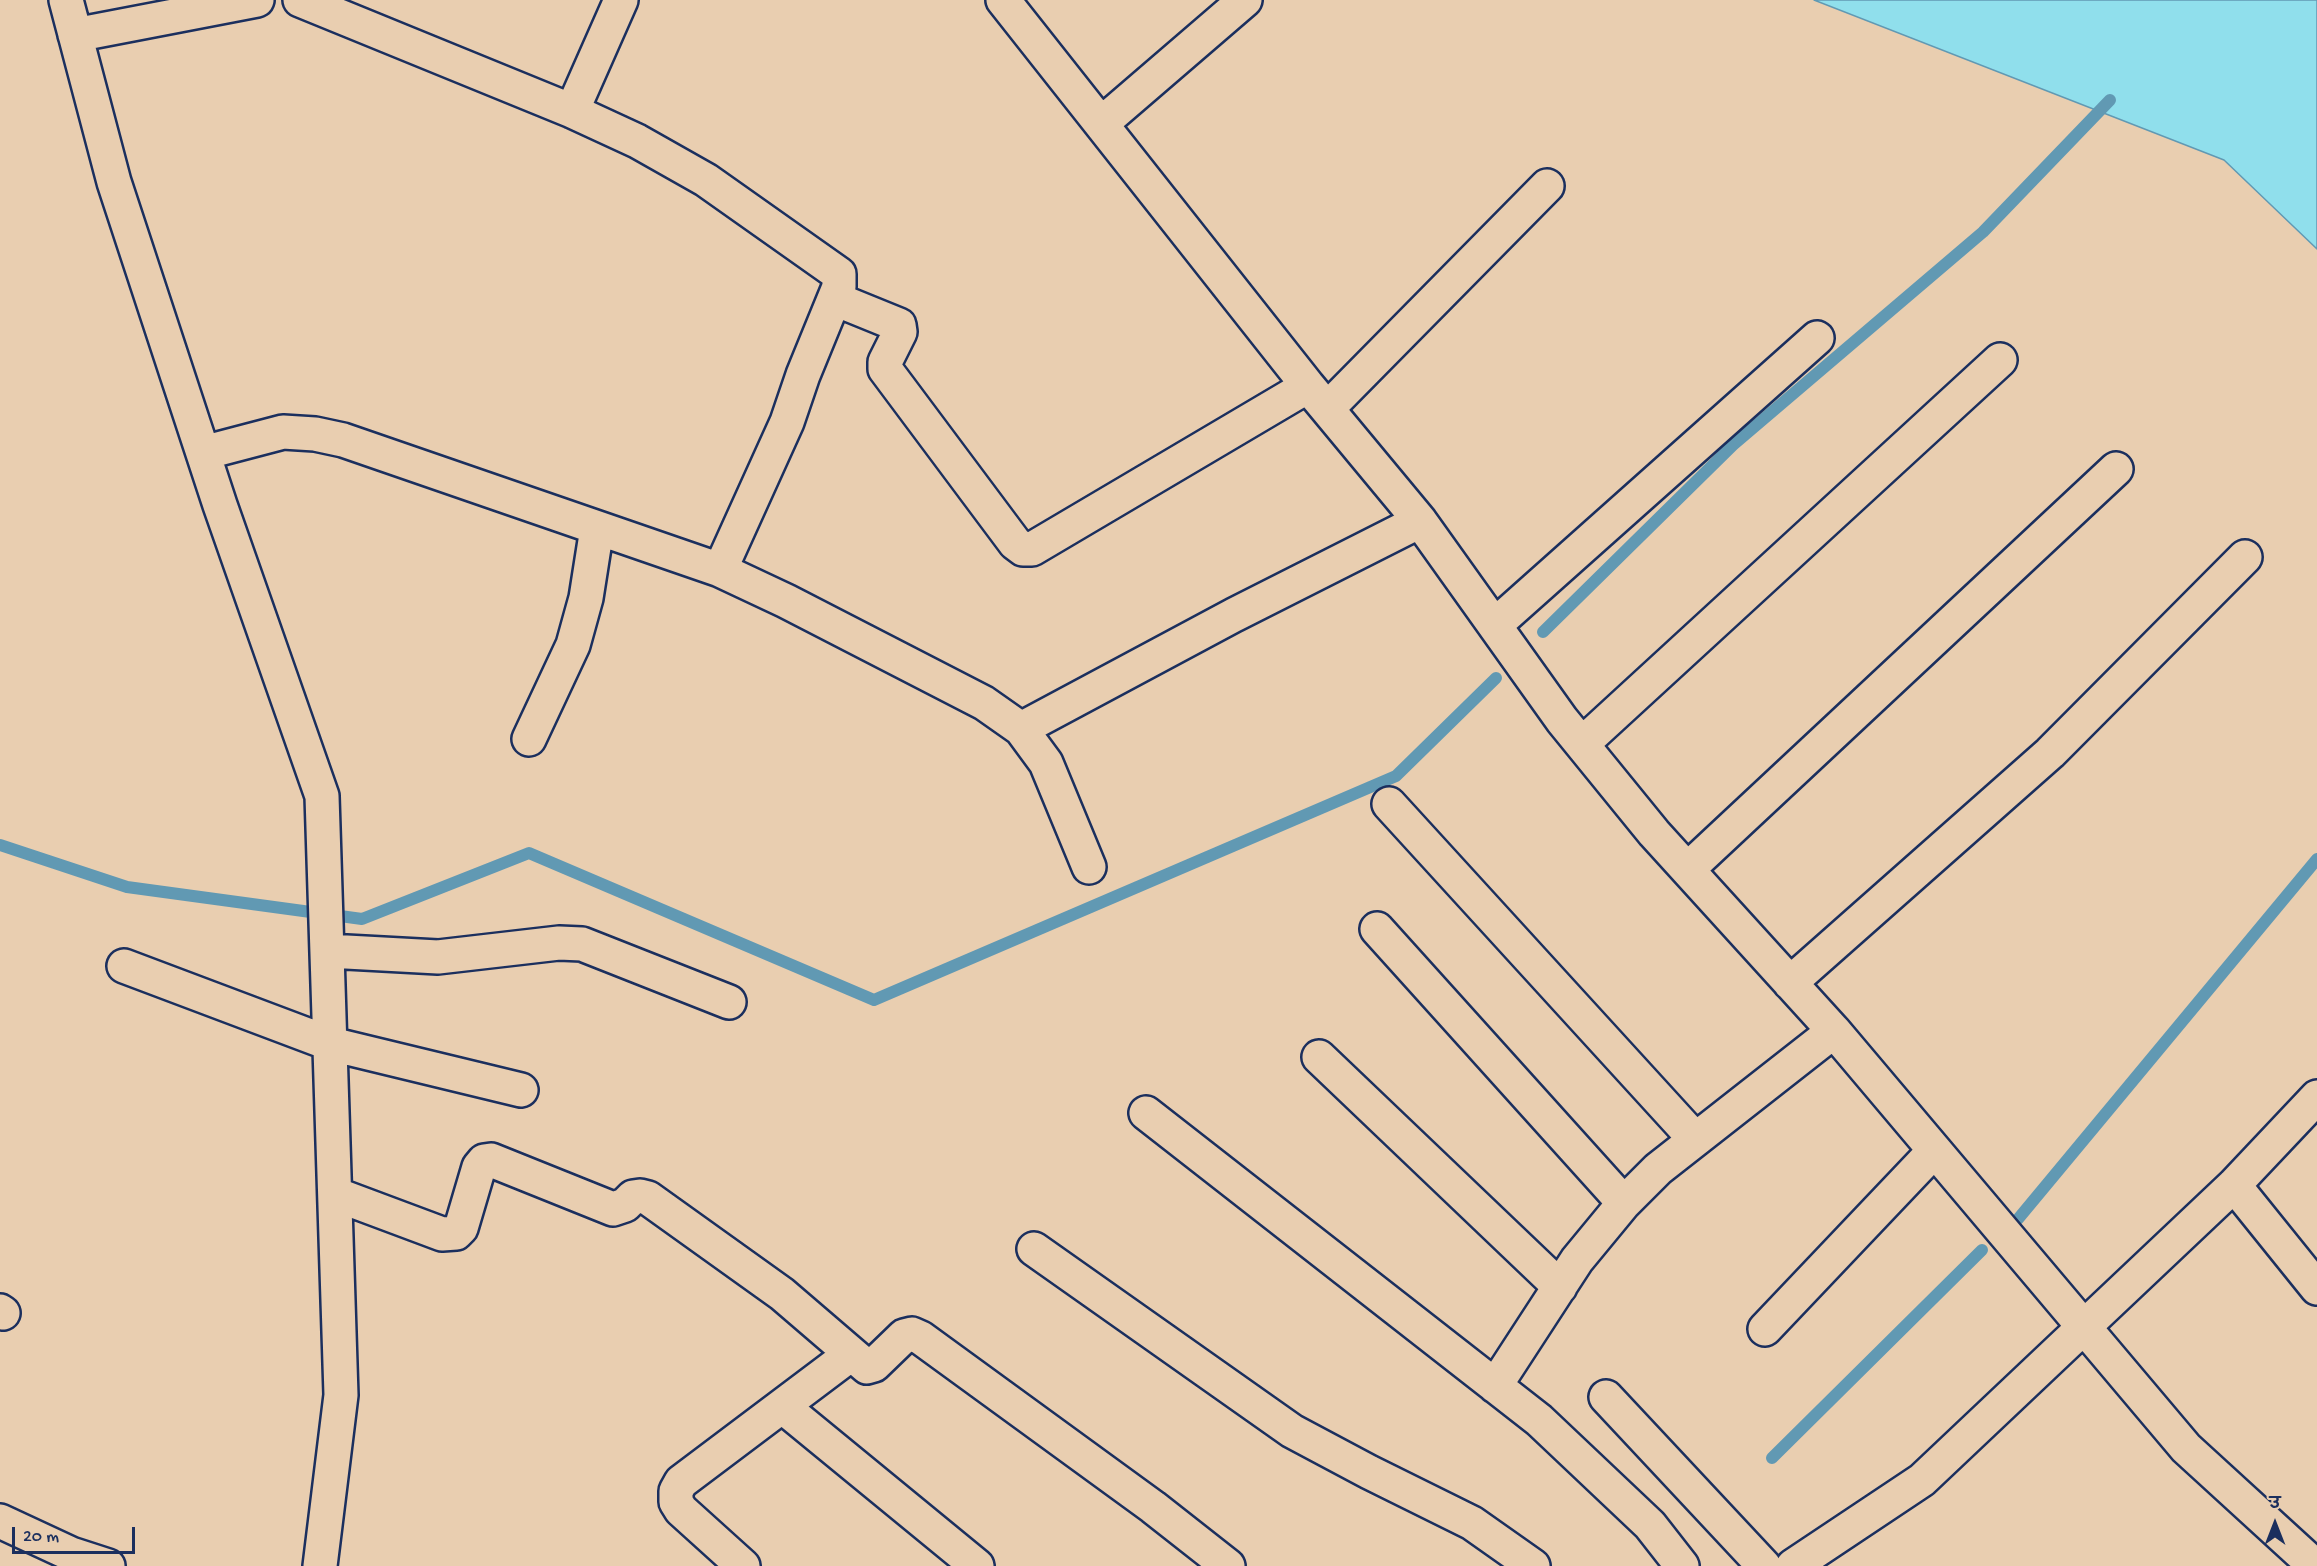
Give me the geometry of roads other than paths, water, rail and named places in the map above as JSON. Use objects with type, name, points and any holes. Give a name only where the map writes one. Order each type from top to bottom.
[{"type":"street","points":[[66,0],[114,182],[203,453],[322,796],[341,1395],[320,1566]]},
{"type":"street","points":[[75,35],[257,0]]},
{"type":"street","points":[[300,0],[572,111],[637,141],[706,180],[839,274],[841,279],[835,299],[803,375],[787,422],[720,570]]},
{"type":"street","points":[[572,111],[621,0]]},
{"type":"street","points":[[1003,0],[1318,397],[1420,521],[1562,720],[1654,832],[1834,1031],[2186,1448],[2315,1566]]},
{"type":"street","points":[[1101,124],[1245,0]]},
{"type":"street","points":[[835,299],[898,325],[900,332],[885,362],[885,369],[1015,543],[1023,549],[1032,549],[1318,397],[1547,186]]},
{"type":"street","points":[[1495,626],[1817,338]]},
{"type":"street","points":[[1582,744],[2000,360]]},
{"type":"street","points":[[203,453],[283,432],[315,434],[343,440],[720,570],[796,606],[984,703],[1021,729],[1046,763],[1089,867]]},
{"type":"street","points":[[1688,869],[2116,469]]},
{"type":"street","points":[[1021,729],[1234,615],[1420,521]]},
{"type":"street","points":[[529,740],[573,645],[586,598],[597,528]]},
{"type":"street","points":[[1790,982],[2050,753],[2245,557]]},
{"type":"street","points":[[1389,804],[1695,1139]]},
{"type":"street","points":[[1377,929],[1624,1203]]},
{"type":"street","points":[[327,938],[438,957],[559,943],[582,944],[729,1002]]},
{"type":"street","points":[[124,966],[331,1044],[521,1090]]},
{"type":"street","points":[[1495,1386],[1577,1260],[1624,1203],[1658,1168],[1834,1031]]},
{"type":"street","points":[[1319,1057],[1560,1287]]},
{"type":"street","points":[[1793,1566],[1922,1480],[2234,1185],[2317,1097]]},
{"type":"street","points":[[1146,1113],[1539,1420],[1650,1525],[1682,1566]]},
{"type":"street","points":[[1765,1329],[1934,1151]]},
{"type":"street","points":[[336,1194],[442,1234],[456,1233],[461,1228],[479,1167],[484,1161],[492,1160],[613,1209],[625,1205],[633,1197],[648,1198],[782,1294],[867,1367],[874,1365],[904,1336],[912,1334],[921,1338],[1153,1507],[1228,1566]]},
{"type":"street","points":[[2234,1185],[2317,1288]]},
{"type":"street","points":[[1034,1249],[1292,1431],[1472,1523],[1533,1566]]},
{"type":"street","points":[[743,1566],[681,1510],[676,1502],[676,1491],[681,1482],[851,1354]]},
{"type":"street","points":[[1606,1397],[1764,1566]]},
{"type":"street","points":[[782,1406],[977,1566]]},
{"type":"street","points":[[0,1521],[71,1554],[108,1566]]},
{"type":"water","points":[[1814,0],[2317,0],[2317,249],[2224,160]]},
{"type":"waterway","points":[[1543,632],[1733,445],[1983,232],[2110,100]]},
{"type":"waterway","points":[[0,845],[127,887],[362,919],[529,853],[874,1000],[1396,776],[1496,678]]},
{"type":"waterway","points":[[2018,1219],[2317,859]]},
{"type":"waterway","points":[[1772,1458],[1982,1250]]}]
